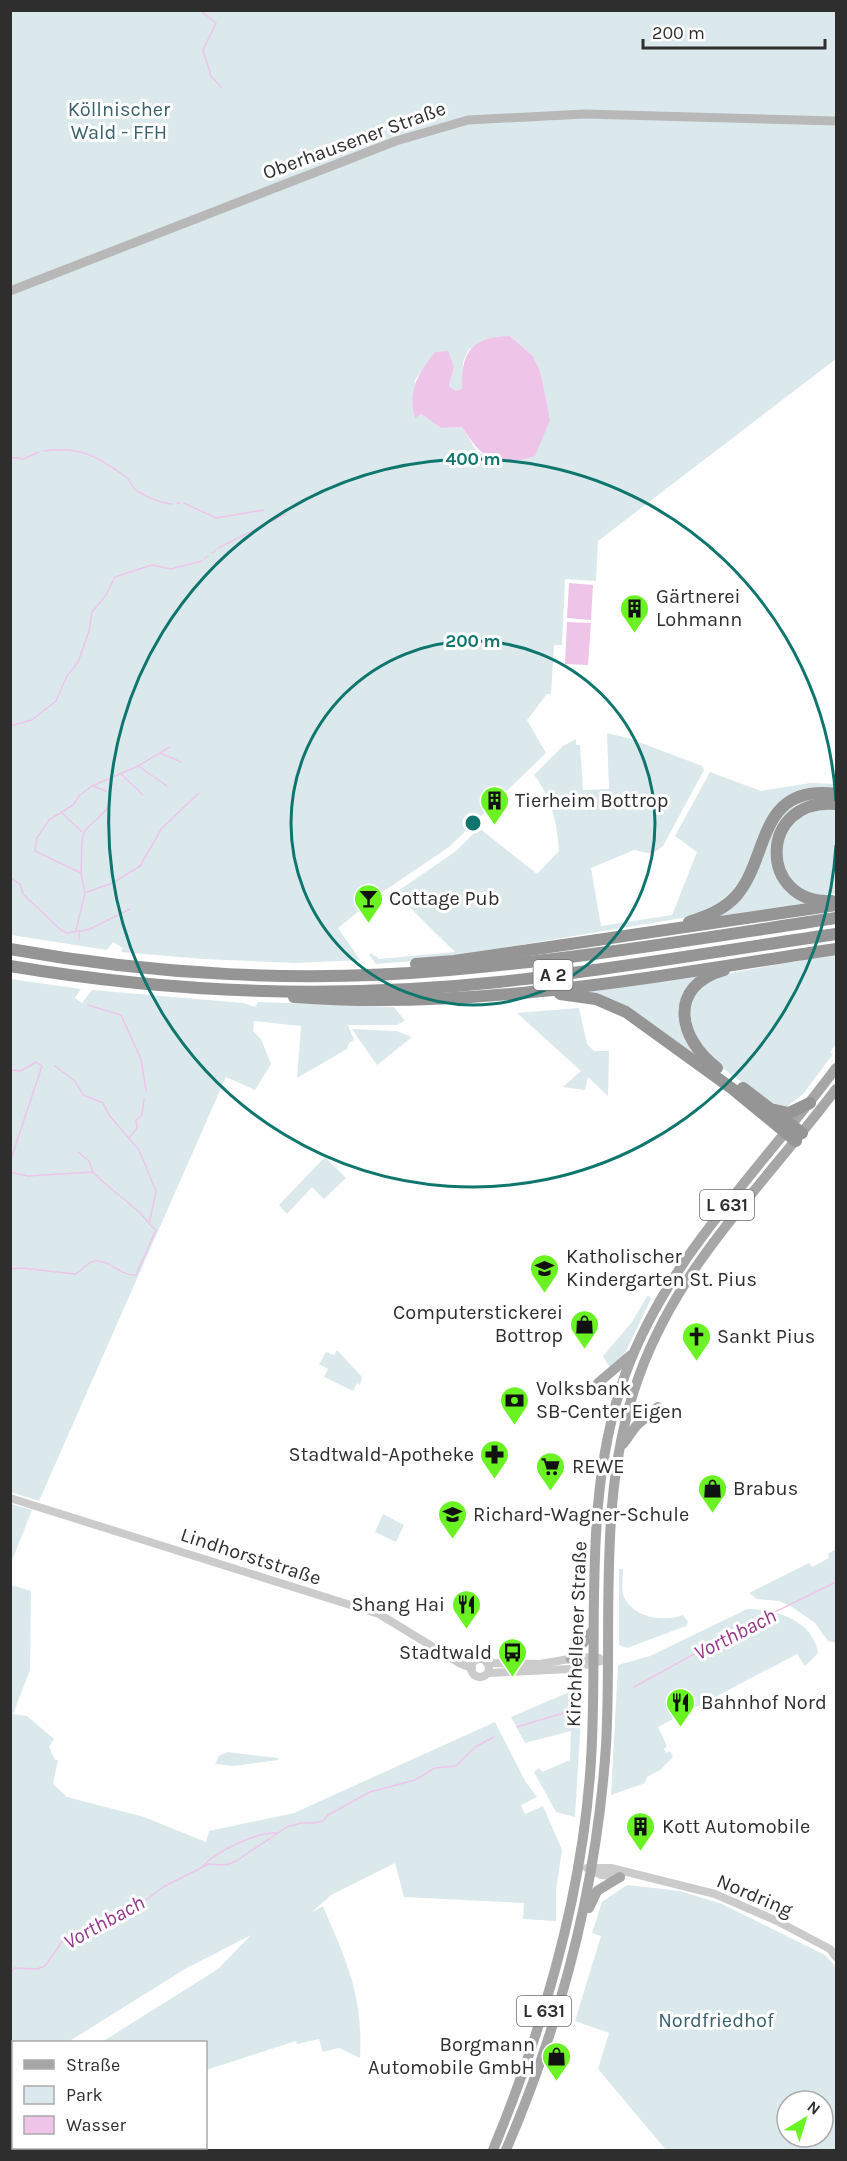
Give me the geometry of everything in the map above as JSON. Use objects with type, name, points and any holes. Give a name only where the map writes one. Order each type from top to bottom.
[{"type":"highway","points":[[635,933],[688,923],[720,910],[743,887],[767,826],[780,812],[801,798],[837,794]]},
{"type":"highway","points":[[837,804],[814,805],[795,814],[781,832],[776,849],[779,870],[791,887],[821,902],[837,903]]},
{"type":"highway","points":[[334,975],[348,968],[454,961],[837,903]]},
{"type":"highway","name":"A 2","points":[[10,949],[145,968],[224,974],[334,975],[448,971],[837,918]]},
{"type":"highway","name":"A 2","points":[[10,966],[153,984],[267,990],[376,990],[498,982],[837,934]]},
{"type":"highway","points":[[267,990],[290,997],[393,1002],[541,992],[837,949]]},
{"type":"highway","points":[[769,959],[759,965],[720,972],[702,981],[688,999],[685,1024],[690,1039],[700,1053],[772,1109],[794,1133]]},
{"type":"highway","points":[[541,992],[596,999],[626,1011],[794,1133]]},
{"type":"highway","points":[[772,1109],[789,1113],[810,1103]]},
{"type":"main road","name":"Oberhausener Straße","points":[[10,291],[396,141],[468,120],[585,114],[837,121]]},
{"type":"main road","name":"Kirchhellener Straße","points":[[506,2151],[551,2031],[581,1920],[591,1869],[605,1751],[609,1659],[609,1548],[619,1450],[630,1400],[666,1312],[711,1243],[794,1133],[810,1103],[837,1068]]},
{"type":"main road","name":"Kirchhellener Straße","points":[[493,2151],[522,2079],[549,1997],[568,1921],[591,1758],[596,1546],[602,1478],[617,1397],[633,1353],[665,1288],[692,1248],[794,1133],[837,1089]]},
{"type":"main road","points":[[598,1383],[633,1353]]},
{"type":"main road","points":[[619,1450],[636,1426],[658,1407]]},
{"type":"main road","points":[[571,1659],[593,1630]]},
{"type":"main road","points":[[581,1920],[587,1915],[597,1891],[620,1877]]},
{"type":"street","name":"Lindhorststraße","points":[[10,1498],[379,1614],[461,1664],[472,1668]]},
{"type":"street","points":[[593,1661],[571,1659],[540,1664],[487,1663],[478,1660],[472,1668],[478,1677],[488,1673],[520,1673],[609,1659]]},
{"type":"street","points":[[487,1663],[488,1673]]},
{"type":"street","name":"Nordring","points":[[577,1866],[591,1869],[604,1868],[706,1891],[743,1904],[830,1949],[837,1957]]},
{"type":"street","name":"Nordring","points":[[591,1869],[601,1875],[653,1878]]},
{"type":"green space","name":"Köllnischer Wald - FFH","points":[[10,11],[836,11],[836,359],[598,541],[596,581],[565,579],[562,645],[554,645],[551,694],[547,694],[527,720],[546,753],[449,847],[384,891],[338,928],[360,960],[295,963],[203,959],[121,952],[123,948],[113,942],[107,950],[11,935]],"holes":[[[510,336],[533,356],[540,371],[550,420],[497,462],[476,450],[462,427],[441,428],[421,414],[415,380],[435,352],[454,367],[449,386],[456,391],[462,390],[463,362],[469,349]]]},
{"type":"green space","points":[[607,733],[631,739],[702,766],[704,770],[663,846],[652,854],[634,850],[591,868],[601,926],[672,915],[697,852],[675,836],[710,772],[761,791],[811,783],[836,784],[836,792],[794,797],[726,901],[700,915],[437,959],[376,964],[369,955],[371,953],[379,959],[455,952],[395,893],[456,851],[479,828],[537,874],[559,851],[552,811],[534,775],[563,746],[576,739],[576,745],[580,745],[583,790],[609,789]]},
{"type":"green space","points":[[820,797],[796,809],[774,859],[812,903],[713,918],[726,906],[736,891],[761,842],[782,813],[797,803]]},
{"type":"green space","points":[[836,809],[836,893],[813,894],[800,888],[791,879],[782,854],[783,840],[788,828],[796,818],[811,810]]},
{"type":"green space","points":[[836,954],[836,1043],[830,1053],[833,1054],[803,1094],[784,1109],[773,1105],[710,1059],[695,1043],[689,1005],[699,988],[719,975]]},
{"type":"green space","points":[[711,971],[682,1008],[705,1062],[645,1019],[573,991]]},
{"type":"green space","points":[[11,979],[81,989],[75,998],[82,1003],[92,990],[243,1003],[255,1007],[258,1002],[394,1007],[405,1021],[396,1025],[348,1025],[354,1040],[349,1043],[347,1049],[297,1078],[301,1026],[254,1021],[253,1031],[261,1039],[271,1064],[255,1090],[226,1077],[39,1501],[11,1492]]},
{"type":"green space","points":[[579,1008],[587,1044],[594,1051],[609,1051],[608,1096],[588,1077],[585,1090],[563,1087],[581,1071],[517,1013]]},
{"type":"green space","points":[[352,1029],[396,1031],[412,1037],[377,1065]]},
{"type":"green space","points":[[325,1157],[346,1178],[324,1199],[312,1187],[287,1214],[279,1205]]},
{"type":"green space","points":[[648,1295],[651,1299],[625,1353],[611,1370],[603,1356],[632,1322]]},
{"type":"green space","points":[[337,1350],[362,1377],[360,1385],[357,1383],[353,1391],[324,1377],[328,1369],[319,1364],[326,1352],[334,1355]]},
{"type":"green space","points":[[10,1504],[32,1510],[11,1563]]},
{"type":"green space","points":[[383,1514],[404,1525],[396,1542],[375,1532]]},
{"type":"green space","points":[[836,1549],[836,1643],[828,1641],[815,1623],[792,1607],[779,1601],[757,1599],[749,1593],[809,1563],[812,1567],[829,1558],[828,1554]]},
{"type":"green space","points":[[619,1569],[623,1569],[624,1597],[635,1610],[650,1617],[659,1618],[683,1615],[688,1622],[686,1626],[627,1648],[619,1645]]},
{"type":"green space","points":[[11,1585],[31,1591],[30,1670],[13,1714],[27,1716],[54,1739],[49,1747],[55,1760],[58,1760],[53,1784],[67,1797],[144,1817],[206,1842],[209,1831],[294,1813],[495,1722],[525,1781],[537,1797],[521,1805],[525,1814],[543,1806],[562,1850],[556,1890],[556,1921],[523,1919],[524,1903],[404,1897],[395,1863],[331,1895],[311,1913],[323,1906],[352,1979],[359,2015],[360,2058],[339,2048],[323,2052],[319,2039],[297,2044],[296,2041],[207,2070],[207,2041],[104,2041],[218,1969],[251,1935],[185,1969],[70,2041],[12,2041],[11,2080]]},
{"type":"green space","points":[[747,1609],[780,1614],[801,1625],[809,1632],[818,1653],[805,1666],[797,1654],[658,1727],[667,1746],[664,1749],[666,1753],[670,1751],[673,1757],[660,1770],[647,1777],[645,1783],[611,1795],[618,1665],[650,1656]]},
{"type":"green space","points":[[583,1686],[575,1817],[556,1812],[534,1772],[539,1768],[542,1772],[570,1760],[571,1731],[525,1743],[511,1717]]},
{"type":"green space","points":[[227,1752],[278,1758],[278,1760],[235,1766],[215,1764],[219,1756]]},
{"type":"green space","name":"Nordfriedhof","points":[[627,1885],[680,1891],[722,1904],[825,1955],[836,1967],[836,2150],[666,2150],[598,2069],[609,2033],[575,2021],[601,1936],[592,1933],[602,1902]]},
{"type":"water","points":[[510,336],[533,356],[540,371],[547,404],[550,420],[535,456],[521,460],[500,461],[484,454],[476,447],[462,427],[441,428],[421,414],[415,418],[412,399],[416,382],[435,352],[448,351],[454,367],[449,386],[456,391],[462,389],[464,365],[471,349],[486,339]]},
{"type":"water","points":[[569,583],[593,585],[591,620],[567,618]]},
{"type":"water","points":[[567,622],[591,623],[588,665],[565,664]]},
{"type":"waterway","points":[[200,10],[216,23],[203,50],[211,76],[222,88]]},
{"type":"waterway","points":[[44,451],[68,450],[88,454],[126,477],[137,491],[158,501],[172,504]]},
{"type":"waterway","points":[[10,457],[23,459],[39,452]]},
{"type":"waterway","points":[[184,503],[216,518],[264,510]]},
{"type":"waterway","points":[[218,548],[286,514]]},
{"type":"waterway","points":[[212,553],[216,550]]},
{"type":"waterway","points":[[204,559],[208,556]]},
{"type":"waterway","points":[[10,726],[32,720],[56,701],[67,676],[78,662],[89,631],[92,612],[106,595],[115,577],[152,565],[171,569],[202,561]]},
{"type":"waterway","points":[[76,930],[85,893],[81,873],[35,851],[37,838],[49,820],[73,805],[80,795],[92,786],[138,766],[170,747]]},
{"type":"waterway","points":[[160,753],[181,762]]},
{"type":"waterway","points":[[138,766],[167,786]]},
{"type":"waterway","points":[[121,774],[143,795]]},
{"type":"waterway","points":[[93,786],[106,791]]},
{"type":"waterway","points":[[87,892],[113,883],[140,866],[162,828],[199,793]]},
{"type":"waterway","points":[[81,872],[84,833],[107,808]]},
{"type":"waterway","points":[[61,812],[82,832]]},
{"type":"waterway","points":[[10,878],[20,884],[23,894],[61,930],[67,933],[79,931],[79,939]]},
{"type":"waterway","points":[[80,931],[90,929],[130,909]]},
{"type":"waterway","points":[[88,1005],[121,1015],[141,1059],[146,1091]]},
{"type":"waterway","points":[[10,1070],[21,1071],[36,1062],[42,1066],[10,1162]]},
{"type":"waterway","points":[[10,1269],[21,1268],[75,1274],[89,1263],[100,1261],[125,1273],[136,1275],[156,1230],[149,1224],[156,1191],[139,1150],[109,1115],[103,1103],[83,1095],[75,1081],[55,1066]]},
{"type":"waterway","points":[[129,1138],[137,1128],[136,1120],[142,1115],[144,1099]]},
{"type":"waterway","points":[[78,1152],[89,1161],[93,1172]]},
{"type":"waterway","points":[[10,1172],[28,1176],[93,1172],[148,1222]]},
{"type":"waterway","name":"Vorthbach","points":[[634,1687],[742,1628],[836,1582]]},
{"type":"waterway","name":"Vorthbach","points":[[517,1727],[570,1711]]},
{"type":"waterway","name":"Vorthbach","points":[[10,1972],[15,1968],[37,1969],[45,1966],[64,1939],[85,1935],[121,1910],[138,1906],[163,1887],[209,1864],[226,1865],[236,1861],[287,1827],[323,1821],[328,1815],[370,1792],[415,1780],[435,1768],[456,1766],[475,1747],[494,1737]]},
{"type":"waterway","name":"Vorthbach","points":[[203,1866],[218,1854],[237,1844],[258,1836],[276,1833]]},
{"type":"place","name":"Gärtnerei Lohmann","points":[[635,634]]},
{"type":"place","name":"Tierheim Bottrop","points":[[494,826]]},
{"type":"place","name":"Cottage Pub","points":[[368,924]]},
{"type":"place","name":"Katholischer Kindergarten St. Pius","points":[[545,1294]]},
{"type":"place","name":"Computerstickerei Bottrop","points":[[584,1350]]},
{"type":"place","name":"Sankt Pius","points":[[696,1362]]},
{"type":"place","name":"Volksbank SB-Center Eigen","points":[[515,1426]]},
{"type":"place","name":"Stadtwald-Apotheke","points":[[495,1480]]},
{"type":"place","name":"REWE","points":[[551,1492]]},
{"type":"place","name":"Brabus","points":[[712,1514]]},
{"type":"place","name":"Richard-Wagner-Schule","points":[[452,1540]]},
{"type":"place","name":"Shang Hai","points":[[466,1630]]},
{"type":"place","name":"Stadtwald","points":[[513,1678]]},
{"type":"place","name":"Bahnhof Nord","points":[[680,1728]]},
{"type":"place","name":"Kott Automobile","points":[[641,1852]]},
{"type":"place","name":"Borgmann Automobile GmbH","points":[[556,2082]]}]
